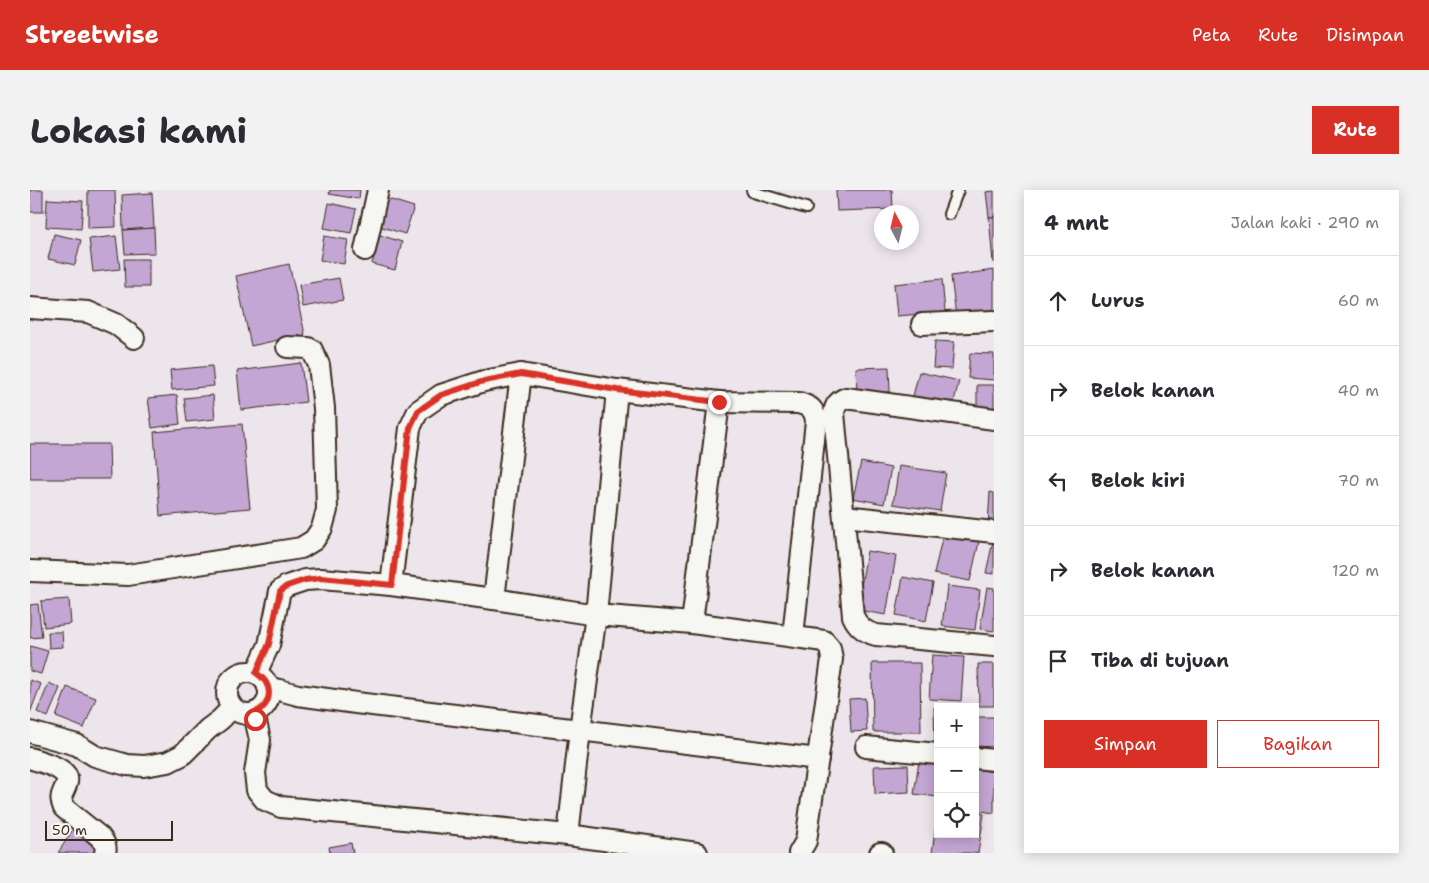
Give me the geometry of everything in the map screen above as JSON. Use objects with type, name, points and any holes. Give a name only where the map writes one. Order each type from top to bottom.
[{"type":"street","points":[[365,250],[378,190]]},
{"type":"street","points":[[30,308],[88,312],[116,324],[134,338]]},
{"type":"street","points":[[922,324],[994,322]]},
{"type":"street","points":[[30,571],[128,576],[301,548],[314,540],[322,528],[327,510],[324,408],[319,365],[312,350],[308,348],[287,347]]},
{"type":"street","points":[[494,599],[521,374]]},
{"type":"street","points":[[392,585],[410,428],[418,411],[441,395],[484,381],[521,374],[617,390],[719,402],[799,403],[810,407],[815,413],[816,421],[793,636]]},
{"type":"street","points":[[568,835],[596,614],[617,390]]},
{"type":"street","points":[[994,419],[846,398],[840,400],[835,407],[834,413],[853,616],[856,623],[864,630],[876,635],[994,646]]},
{"type":"street","points":[[692,623],[719,402]]},
{"type":"street","points":[[844,516],[994,532]]},
{"type":"street","points":[[799,853],[806,841],[818,759],[832,659],[830,648],[824,641],[692,623],[596,614],[392,585],[321,578],[305,580],[287,586],[280,591],[262,680],[269,695],[262,709],[254,713],[242,714],[232,708],[226,694],[231,680],[241,673],[248,672],[262,680],[298,695],[818,759]]},
{"type":"street","points":[[30,732],[77,745],[95,756],[127,765],[144,766],[168,762],[182,755],[232,708]]},
{"type":"street","points":[[254,713],[260,740],[255,773],[257,790],[264,800],[281,806],[568,835],[698,853]]},
{"type":"street","points":[[30,745],[74,758],[95,756]]},
{"type":"street","points":[[866,747],[934,754]]},
{"type":"street","points":[[30,758],[62,770],[67,782],[61,794],[64,808],[100,837],[105,843],[105,853]]},
{"type":"street","points":[[979,758],[994,760]]},
{"type":"lane","points":[[752,190],[753,192],[806,208]]},
{"type":"lane","points":[[949,214],[958,190]]},
{"type":"building","points":[[30,190],[43,190],[43,212],[30,212]]},
{"type":"building","points":[[88,190],[115,190],[116,227],[88,228]]},
{"type":"building","points":[[330,190],[360,190],[359,199],[329,194]]},
{"type":"building","points":[[836,190],[892,190],[893,205],[874,205],[874,210],[837,211]]},
{"type":"building","points":[[994,191],[994,217],[989,217],[986,192]]},
{"type":"building","points":[[152,193],[154,228],[123,230],[122,195]]},
{"type":"building","points":[[47,199],[83,201],[81,229],[46,227]]},
{"type":"building","points":[[388,199],[414,207],[405,234],[379,226]]},
{"type":"building","points":[[329,203],[356,209],[351,233],[324,228]]},
{"type":"building","points":[[989,217],[994,217],[994,263],[993,263]]},
{"type":"building","points":[[154,228],[155,253],[125,254],[123,230]]},
{"type":"building","points":[[54,234],[81,240],[75,265],[48,259]]},
{"type":"building","points":[[380,235],[402,242],[395,270],[372,264]]},
{"type":"building","points":[[116,236],[120,269],[93,272],[89,239]]},
{"type":"building","points":[[324,236],[348,240],[344,264],[320,260]]},
{"type":"building","points":[[124,259],[149,259],[149,287],[125,287]]},
{"type":"building","points":[[289,264],[305,334],[251,346],[236,276]]},
{"type":"building","points":[[994,270],[994,312],[956,317],[951,276]]},
{"type":"building","points":[[339,278],[343,300],[303,307],[299,285]]},
{"type":"building","points":[[942,279],[945,312],[897,316],[894,284]]},
{"type":"building","points":[[935,341],[954,342],[952,369],[933,368]]},
{"type":"building","points":[[970,353],[994,354],[994,380],[968,378]]},
{"type":"building","points":[[301,363],[306,402],[241,410],[237,371]]},
{"type":"building","points":[[212,366],[214,386],[172,390],[170,370]]},
{"type":"building","points":[[889,367],[890,392],[857,392],[856,368]]},
{"type":"building","points":[[919,372],[959,381],[952,409],[912,400]]},
{"type":"building","points":[[977,385],[994,385],[994,410],[977,410]]},
{"type":"building","points":[[177,395],[180,424],[152,428],[148,398]]},
{"type":"building","points":[[213,395],[215,419],[187,422],[184,398]]},
{"type":"building","points":[[242,424],[250,508],[160,516],[154,432]]},
{"type":"building","points":[[30,444],[109,444],[110,479],[30,479]]},
{"type":"building","points":[[861,462],[891,468],[884,504],[853,498]]},
{"type":"building","points":[[899,466],[946,473],[940,511],[893,504]]},
{"type":"building","points":[[990,492],[994,493],[994,525],[988,525]]},
{"type":"building","points":[[943,534],[979,542],[970,581],[934,574]]},
{"type":"building","points":[[994,542],[994,574],[986,573]]},
{"type":"building","points":[[867,551],[896,556],[886,615],[857,610]]},
{"type":"building","points":[[903,577],[933,583],[926,621],[896,615]]},
{"type":"building","points":[[947,586],[980,590],[975,630],[942,626]]},
{"type":"building","points":[[987,587],[994,588],[994,631],[980,629]]},
{"type":"building","points":[[69,599],[71,624],[44,627],[41,601]]},
{"type":"building","points":[[38,604],[42,637],[30,638],[30,605]]},
{"type":"building","points":[[48,632],[62,632],[63,647],[49,648]]},
{"type":"building","points":[[30,646],[48,651],[41,674],[30,671]]},
{"type":"building","points":[[932,655],[964,657],[961,701],[929,699]]},
{"type":"building","points":[[872,663],[920,663],[921,732],[873,732]]},
{"type":"building","points":[[978,664],[994,664],[994,706],[979,706]]},
{"type":"building","points":[[30,680],[41,684],[30,713]]},
{"type":"building","points":[[49,683],[60,688],[48,717],[37,712]]},
{"type":"building","points":[[67,687],[96,698],[84,728],[56,717]]},
{"type":"building","points":[[865,698],[867,731],[851,732],[849,699]]},
{"type":"building","points":[[979,717],[994,717],[994,747],[979,746]]},
{"type":"building","points":[[919,761],[934,763],[934,796],[914,794]]},
{"type":"building","points":[[908,765],[909,792],[875,794],[874,766]]},
{"type":"building","points":[[979,770],[994,772],[994,813],[979,811]]},
{"type":"building","points":[[979,813],[984,814],[978,853],[932,853],[934,838],[979,838]]},
{"type":"building","points":[[75,826],[103,843],[97,853],[58,853]]},
{"type":"building","points":[[351,843],[353,853],[330,853],[329,847]]},
{"type":"route","points":[[255,719],[254,713],[263,707],[269,695],[265,680],[256,673],[269,644],[280,591],[287,586],[305,580],[321,578],[392,585],[410,428],[418,411],[441,395],[484,381],[521,374],[617,390],[719,402]]}]
